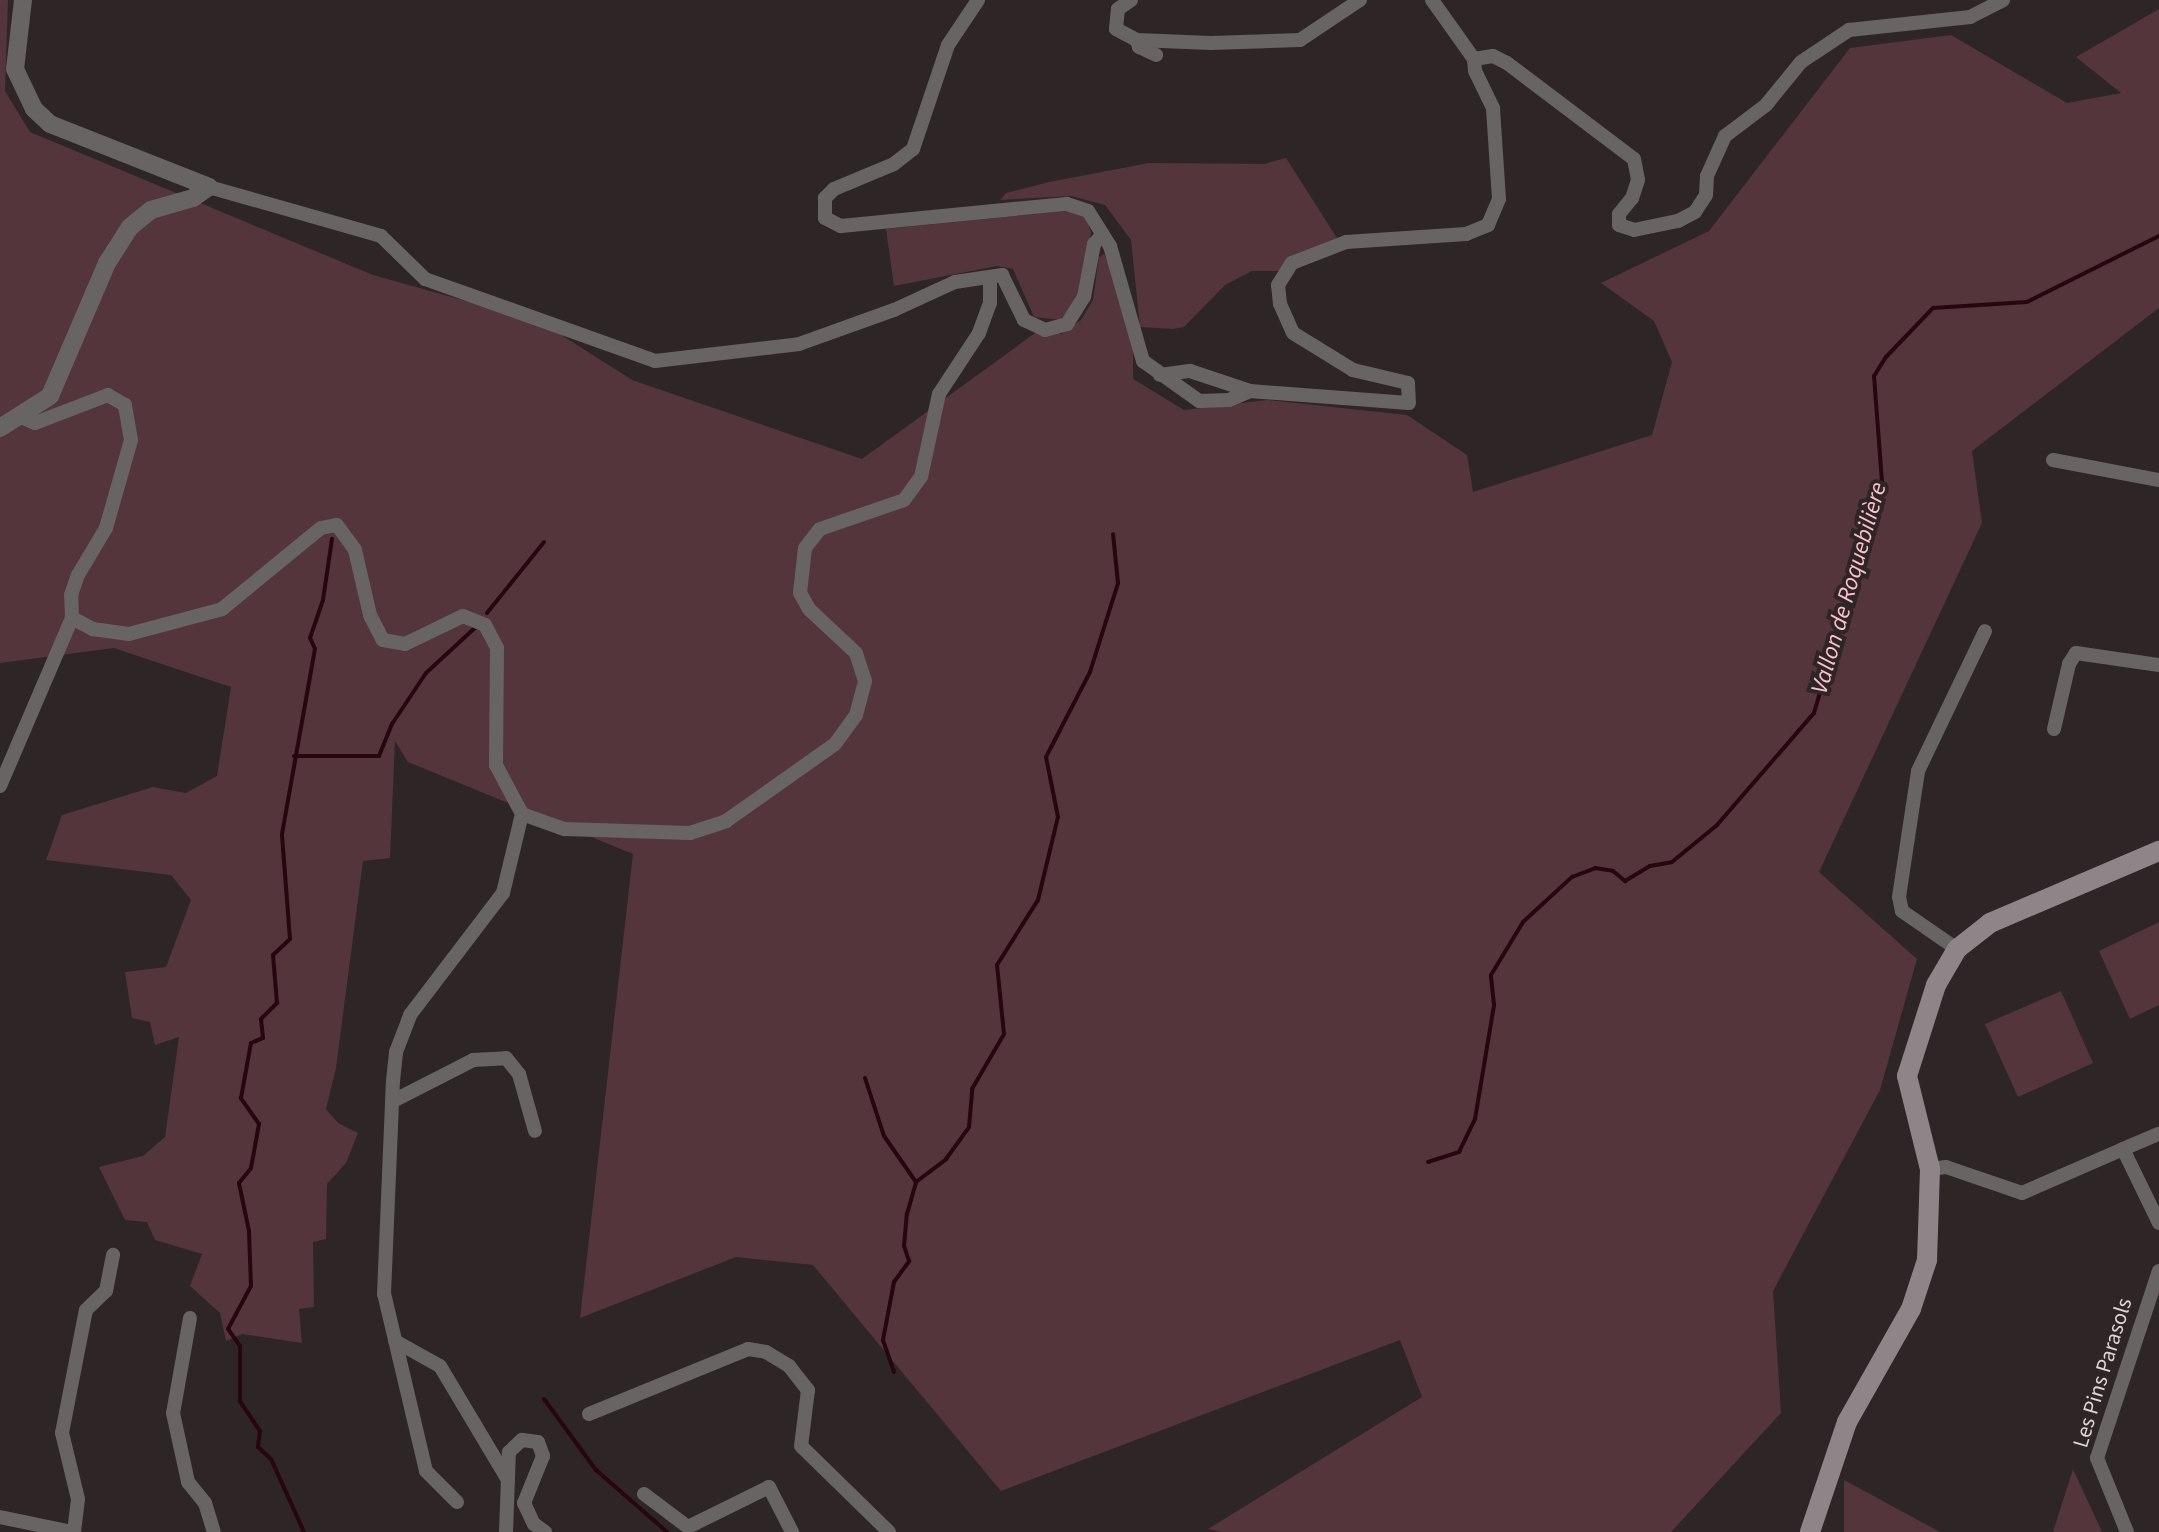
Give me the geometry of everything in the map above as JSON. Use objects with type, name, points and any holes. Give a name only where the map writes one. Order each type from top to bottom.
[{"type":"main road","points":[[1810,1532],[1847,1422],[1921,1283],[1931,1228],[1930,1169],[1907,1076],[1920,1024],[1957,949],[1990,923],[2159,851]]},
{"type":"street","points":[[23,0],[8,68],[50,124],[209,187],[381,236],[425,279],[655,361],[799,344],[894,310],[955,282],[1002,275],[1008,281],[1024,320],[1045,330],[1067,324],[1084,297],[1094,244],[1103,234]]},
{"type":"street","points":[[978,0],[948,45],[924,129],[913,149],[894,164],[834,189],[825,198],[825,218],[841,226],[1067,204],[1088,211],[1103,234],[1117,267],[1143,361],[1199,401],[1229,400],[1250,391]]},
{"type":"street","points":[[1131,0],[1118,9],[1116,29],[1137,40],[1300,40],[1360,0]]},
{"type":"street","points":[[1160,375],[1174,370],[1209,374],[1250,391],[1409,403],[1408,383],[1353,370],[1293,333],[1280,304],[1278,285],[1292,263],[1346,242],[1466,234],[1488,225],[1499,199],[1493,108],[1475,71],[1474,59],[1432,0]]},
{"type":"street","points":[[1474,59],[1493,56],[1507,63],[1634,159],[1638,180],[1632,198],[1619,214],[1619,225],[1634,230],[1678,221],[1695,212],[1706,195],[1707,176],[1725,136],[1766,105],[1801,62],[1849,30],[1970,17],[2003,0]]},
{"type":"street","points":[[1137,40],[1139,47],[1156,55]]},
{"type":"street","points":[[0,428],[50,396],[107,263],[130,227],[151,210],[193,198],[209,187]]},
{"type":"street","points":[[522,814],[564,829],[690,833],[726,821],[835,744],[856,715],[865,681],[856,653],[809,609],[800,593],[805,548],[820,529],[904,500],[921,477],[939,394],[979,333],[990,303],[990,277]]},
{"type":"street","points":[[0,786],[72,618],[71,595],[106,528],[131,440],[125,405],[108,395],[35,423],[21,417]]},
{"type":"street","points":[[2053,460],[2159,480]]},
{"type":"street","points":[[72,618],[93,629],[129,634],[222,609],[321,528],[337,525],[355,550],[370,615],[383,640],[405,644],[463,616],[485,625],[497,648],[496,765],[522,814],[503,893],[410,1015],[396,1052],[384,1294],[426,1471],[457,1502]]},
{"type":"street","points":[[1957,949],[1902,911],[1899,897],[1918,771],[1985,631]]},
{"type":"street","points":[[2054,729],[2069,664],[2076,653],[2159,665]]},
{"type":"street","points":[[395,1100],[473,1060],[506,1058],[519,1074],[535,1131]]},
{"type":"street","points":[[1930,1169],[1946,1167],[2022,1193],[2159,1134]]},
{"type":"street","points":[[2123,1149],[2159,1223]]},
{"type":"street","points":[[0,1517],[73,1532],[78,1499],[62,1433],[86,1310],[106,1291],[113,1255]]},
{"type":"street","name":"Les Pins Parasols","points":[[2127,1532],[2097,1458],[2159,1271]]},
{"type":"street","points":[[190,1318],[173,1413],[188,1482],[205,1503],[214,1532]]},
{"type":"street","points":[[395,1341],[440,1366],[508,1480]]},
{"type":"street","points":[[589,1414],[748,1349],[766,1352],[789,1366],[808,1390],[801,1446],[889,1532]]},
{"type":"street","points":[[506,1532],[509,1452],[522,1440],[538,1442],[543,1456],[524,1503],[545,1532]]},
{"type":"street","points":[[644,1494],[688,1527],[769,1487],[792,1532]]},
{"type":"shaded area","points":[[0,0],[8,0],[5,91],[30,132],[373,275],[541,322],[632,380],[862,459],[1046,325],[1061,334],[1081,320],[1093,300],[1099,257],[1104,254],[1116,276],[1133,346],[1133,379],[1184,410],[1267,400],[1407,415],[1467,455],[1473,492],[1652,435],[1672,362],[1654,321],[1601,283],[1709,231],[1850,48],[1951,35],[2067,103],[2121,93],[2076,57],[2159,9],[2159,308],[1972,451],[1982,523],[1819,872],[1917,959],[1880,1090],[1773,1291],[1781,1413],[1671,1532],[1221,1532],[1208,1529],[1422,1397],[1400,1340],[1001,1491],[813,1265],[736,1257],[580,1318],[633,854],[408,762],[395,741],[390,858],[363,861],[336,1068],[326,1109],[338,1123],[358,1133],[346,1163],[327,1184],[326,1239],[313,1242],[314,1307],[299,1309],[302,1343],[242,1334],[226,1341],[220,1313],[190,1286],[202,1254],[155,1240],[147,1222],[125,1220],[99,1167],[143,1156],[165,1137],[179,1037],[155,1045],[150,1022],[132,1018],[125,972],[166,967],[191,900],[171,875],[46,860],[62,815],[153,787],[186,793],[217,776],[231,687],[114,648],[0,663]]},
{"type":"shaded area","points":[[1286,158],[1337,238],[1293,257],[1282,271],[1252,271],[1225,285],[1184,327],[1173,329],[1140,327],[1131,240],[1105,205],[1071,196],[1000,200],[1006,193],[1049,182],[1149,163],[1264,164]]},
{"type":"shaded area","points":[[1075,210],[1087,219],[1091,233],[1078,297],[1061,320],[1034,317],[1013,269],[997,266],[894,286],[886,229]]},
{"type":"shaded area","points":[[2159,922],[2159,1005],[2130,1019],[2099,951]]},
{"type":"shaded area","points":[[2061,991],[2093,1063],[2018,1097],[1985,1024]]},
{"type":"shaded area","points":[[2073,1469],[2102,1532],[2053,1532]]},
{"type":"shaded area","points":[[1844,1480],[1940,1532],[1844,1532]]},
{"type":"waterway","name":"Vallon de Roquebilière","points":[[1428,1162],[1459,1152],[1475,1119],[1494,1005],[1491,975],[1523,922],[1572,877],[1595,868],[1613,871],[1625,881],[1650,866],[1672,862],[1717,825],[1814,713],[1882,482],[1874,376],[1886,357],[1933,308],[2027,302],[2159,236]]},
{"type":"waterway","points":[[894,1372],[883,1340],[894,1282],[909,1261],[904,1246],[907,1214],[916,1182],[946,1159],[969,1127],[972,1089],[1004,1034],[997,965],[1038,900],[1058,817],[1046,757],[1090,672],[1118,583],[1113,534]]},
{"type":"waterway","points":[[304,1532],[271,1459],[258,1447],[260,1431],[240,1401],[240,1346],[228,1329],[251,1286],[249,1231],[239,1183],[251,1168],[259,1124],[241,1098],[251,1043],[263,1038],[261,1019],[277,1003],[273,955],[290,939],[282,834],[315,649],[310,638],[323,600],[332,539]]},
{"type":"waterway","points":[[487,613],[544,542]]},
{"type":"waterway","points":[[294,756],[379,756],[392,724],[426,673],[477,626]]},
{"type":"waterway","points":[[865,1078],[884,1136],[916,1182]]},
{"type":"waterway","points":[[544,1399],[596,1470],[667,1532]]}]
